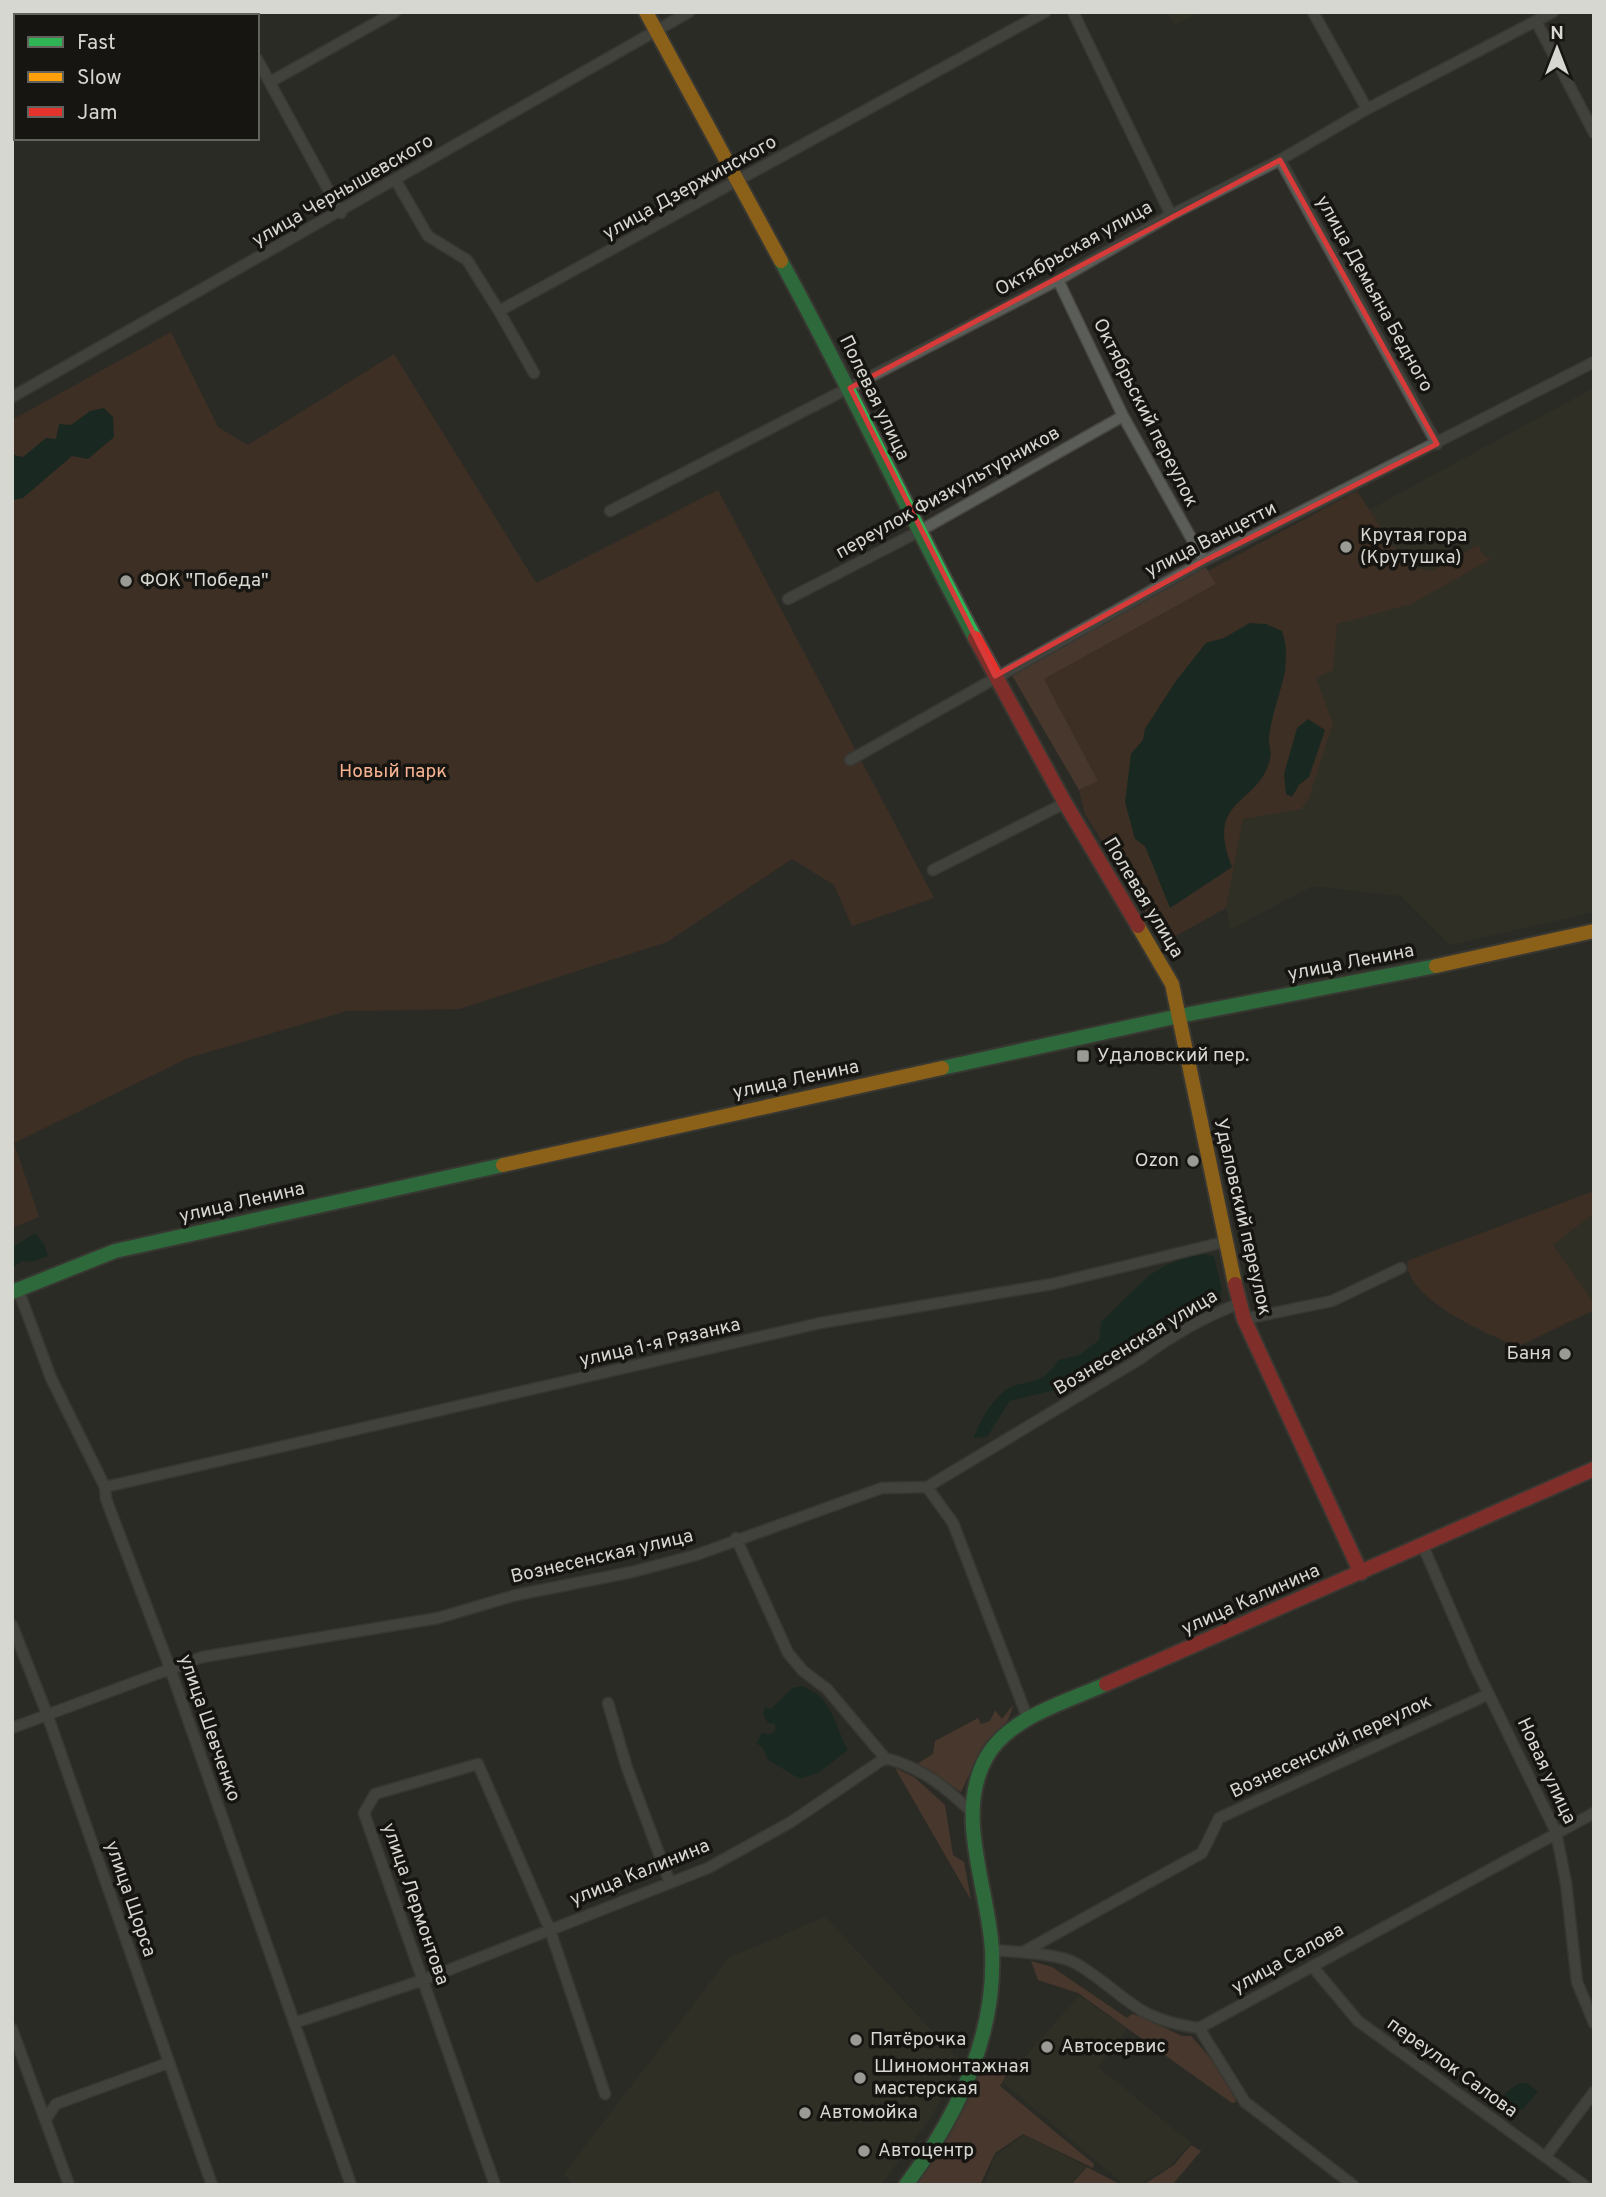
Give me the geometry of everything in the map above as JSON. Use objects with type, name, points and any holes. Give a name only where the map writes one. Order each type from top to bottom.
[{"type":"street","points":[[270,82],[395,12]]},
{"type":"street","name":"Полевая улица","points":[[646,12],[740,181],[849,388],[918,532],[995,676],[1065,803],[1171,984],[1179,1016]]},
{"type":"street","name":"улица Чернышевского","points":[[12,397],[341,213],[689,12]]},
{"type":"street","name":"улица Дзержинского","points":[[499,311],[1045,12]]},
{"type":"street","points":[[1073,12],[1171,215]]},
{"type":"street","points":[[1313,12],[1367,108]]},
{"type":"street","name":"Октябрьская улица","points":[[610,511],[1058,280],[1171,215],[1280,160],[1367,108],[1553,12]]},
{"type":"street","points":[[1536,21],[1594,133]]},
{"type":"street","points":[[259,63],[341,213]]},
{"type":"street","name":"улица Демьяна Бедного","points":[[1280,160],[1437,444]]},
{"type":"street","points":[[396,181],[428,236],[467,260],[534,373]]},
{"type":"street","name":"Октябрьский переулок","points":[[1058,280],[1124,416],[1204,561]]},
{"type":"street","name":"улица Ванцетти","points":[[850,760],[995,676],[1204,561],[1594,362]]},
{"type":"street","name":"переулок Физкультурников","points":[[788,599],[918,532],[1124,416]]},
{"type":"street","points":[[933,870],[1065,803]]},
{"type":"street","name":"улица Ленина","points":[[15,1290],[115,1251],[1179,1016],[1451,963],[1594,931]]},
{"type":"street","name":"Удаловский переулок","points":[[1179,1016],[1224,1242],[1244,1320],[1361,1573]]},
{"type":"street","name":"улица 1-я Рязанка","points":[[105,1487],[820,1323],[1052,1284],[1224,1242]]},
{"type":"street","points":[[1244,1320],[1332,1301],[1401,1268]]},
{"type":"street","name":"улица Шевченко","points":[[15,1290],[51,1378],[105,1487],[106,1499],[170,1668],[351,2185]]},
{"type":"street","name":"Вознесенская улица","points":[[12,1728],[202,1657],[438,1618],[516,1595],[632,1572],[696,1555],[736,1538],[882,1488],[927,1487],[1164,1342],[1220,1310],[1241,1303]]},
{"type":"street","name":"улица Калинина","points":[[906,2185],[931,2152],[976,2056],[986,2017],[992,1950],[973,1813],[976,1781],[986,1757],[1028,1719],[1594,1469]]},
{"type":"street","points":[[927,1487],[953,1523],[1028,1719]]},
{"type":"street","points":[[736,1538],[788,1653],[803,1671],[827,1689],[886,1758],[912,1765],[948,1790],[973,1813]]},
{"type":"street","name":"Новая улица","points":[[1423,1546],[1489,1694],[1556,1832],[1566,1883],[1577,1982],[1594,2024]]},
{"type":"street","name":"улица Щорса","points":[[12,1625],[47,1714],[212,2185]]},
{"type":"street","name":"Вознесенский переулок","points":[[1023,1952],[1202,1853],[1219,1818],[1489,1694]]},
{"type":"street","points":[[608,1703],[627,1768],[670,1883]]},
{"type":"street","name":"улица Калинина","points":[[294,2023],[423,1980],[708,1868],[790,1822],[886,1758]]},
{"type":"street","name":"улица Лермонтова","points":[[495,2185],[364,1813],[375,1794],[478,1764],[550,1930],[606,2094]]},
{"type":"street","name":"улица Салова","points":[[1199,2028],[1594,1813]]},
{"type":"street","points":[[992,1950],[1023,1952],[1074,1962],[1137,2011],[1167,2023],[1199,2028],[1245,2102],[1353,2185]]},
{"type":"street","name":"переулок Салова","points":[[1312,1966],[1358,2021],[1584,2185]]},
{"type":"street","points":[[12,2029],[69,2185]]},
{"type":"street","points":[[46,2119],[56,2104],[168,2063]]},
{"type":"street","points":[[1545,2157],[1594,2092]]},
{"type":"highlighted area","points":[[1280,160],[1437,444],[1204,561],[995,676],[850,388]]},
{"type":"shaded area","points":[[1167,12],[1200,12],[1174,25]]},
{"type":"shaded area","points":[[1594,388],[1594,912],[1450,945],[1401,896],[1312,886],[1231,929],[1226,908],[1243,819],[1301,809],[1333,723],[1316,678],[1333,669],[1337,624],[1412,604],[1490,559],[1484,556],[1477,545],[1431,571],[1405,565],[1369,510]]},
{"type":"shaded area","points":[[104,408],[113,417],[114,437],[88,459],[72,456],[23,498],[12,500],[14,455],[23,457],[46,438],[56,439],[59,424],[71,425],[90,411]]},
{"type":"shaded area","points":[[1205,566],[1216,584],[1044,679],[1098,781],[1079,790],[1010,672]]},
{"type":"shaded area","points":[[1250,623],[1266,624],[1282,631],[1285,645],[1285,671],[1269,737],[1270,758],[1265,773],[1229,814],[1224,827],[1225,844],[1232,867],[1170,908],[1145,846],[1135,839],[1125,802],[1131,754],[1143,740],[1145,729],[1176,681],[1206,643],[1224,638]]},
{"type":"shaded area","points":[[1308,719],[1325,730],[1309,777],[1299,785],[1292,797],[1286,794],[1284,774],[1297,728]]},
{"type":"shaded area","points":[[1594,1213],[1594,1303],[1553,1245]]},
{"type":"shaded area","points":[[35,1233],[44,1244],[48,1256],[32,1262],[22,1261],[12,1268],[12,1243],[15,1246]]},
{"type":"shaded area","points":[[1199,1253],[1214,1256],[1222,1289],[1218,1304],[1107,1357],[1086,1369],[1069,1387],[1010,1401],[987,1437],[973,1438],[989,1408],[1003,1392],[1045,1376],[1058,1360],[1079,1355],[1099,1340],[1101,1322],[1148,1276],[1168,1264]]},
{"type":"shaded area","points":[[802,1686],[813,1691],[827,1704],[848,1750],[818,1773],[800,1779],[768,1760],[763,1748],[756,1743],[762,1733],[770,1734],[775,1731],[775,1724],[768,1723],[763,1715],[765,1707],[771,1709],[792,1688]]},
{"type":"shaded area","points":[[1013,1705],[1003,1726],[979,1756],[961,1792],[917,1764],[933,1754],[935,1741],[978,1718],[981,1724],[990,1721],[995,1710],[1002,1719]]},
{"type":"shaded area","points":[[895,1768],[914,1777],[945,1805],[953,1855],[964,1862],[971,1900]]},
{"type":"shaded area","points":[[825,1917],[960,2061],[933,2114],[881,2185],[574,2185],[564,2174],[729,1958]]},
{"type":"shaded area","points":[[1031,1961],[1052,1967],[1127,2018],[1132,2014],[1140,2016],[1182,2036],[1191,2036],[1225,2078],[1236,2102],[1232,2103],[1078,1993],[1038,1980]]},
{"type":"shaded area","points":[[1079,1996],[1127,2029],[1098,2067],[1191,2143],[1170,2166],[1137,2185],[1125,2185],[1003,2082]]},
{"type":"shaded area","points":[[985,2061],[1001,2066],[1013,2064],[1000,2086],[1094,2164],[1093,2168],[1023,2134],[995,2153],[980,2185],[916,2185],[974,2073]]},
{"type":"shaded area","points":[[1519,2083],[1527,2083],[1538,2092],[1523,2109],[1516,2109],[1504,2099],[1505,2093]]},
{"type":"shaded area","points":[[1025,2135],[1121,2185],[1086,2167],[1069,2185],[984,2185],[995,2156]]},
{"type":"shaded area","points":[[1191,2145],[1201,2151],[1172,2185],[1143,2185],[1174,2165]]},
{"type":"shaded area","points":[[1087,2167],[1121,2185],[1071,2185]]},
{"type":"green space","name":"Новый парк","points":[[171,332],[218,427],[248,445],[394,354],[536,583],[718,490],[934,898],[852,926],[834,885],[792,859],[667,942],[459,1009],[347,1011],[188,1058],[14,1143],[39,1217],[12,1228],[12,420]]},
{"type":"green space","points":[[1357,491],[1405,565],[1431,571],[1478,545],[1484,556],[1491,559],[1412,604],[1337,624],[1333,670],[1316,678],[1333,723],[1309,798],[1301,809],[1243,819],[1226,908],[1165,942],[1085,814],[1079,790],[1098,781],[1044,679],[1216,584],[1208,571]],"holes":[[[1250,623],[1286,669],[1270,729],[1270,759],[1264,774],[1229,814],[1225,827],[1225,844],[1232,867],[1171,907],[1145,846],[1130,777],[1131,754],[1143,740],[1145,729],[1176,681],[1206,643],[1224,638]]]},
{"type":"green space","points":[[1594,1191],[1594,1213],[1553,1245],[1594,1303],[1594,1310],[1517,1347],[1450,1313],[1434,1302],[1410,1276],[1407,1261]]},
{"type":"traffic: fast","points":[[781,261],[975,638]]},
{"type":"traffic: fast","points":[[942,1068],[1179,1016],[1436,966]]},
{"type":"traffic: fast","points":[[12,1292],[115,1251],[503,1165]]},
{"type":"traffic: fast","points":[[906,2185],[956,2104],[980,2045],[987,2014],[992,1983],[992,1951],[973,1828],[977,1780],[986,1758],[996,1744],[1023,1721],[1106,1684]]},
{"type":"traffic: slow","points":[[646,12],[781,261]]},
{"type":"traffic: slow","points":[[1138,926],[1172,984],[1235,1284]]},
{"type":"traffic: slow","points":[[1436,966],[1594,931]]},
{"type":"traffic: slow","points":[[503,1165],[942,1068]]},
{"type":"traffic: jam","points":[[975,638],[1065,803],[1138,926]]},
{"type":"traffic: jam","points":[[1235,1284],[1244,1319],[1361,1573]]},
{"type":"traffic: jam","points":[[1106,1684],[1594,1469]]},
{"type":"place","name":"Крутая гора (Крутушка)","points":[[1346,547]]},
{"type":"place","name":"ФОК \"Победа\"","points":[[126,581]]},
{"type":"place","name":"Удаловский пер.","points":[[1083,1056]]},
{"type":"place","name":"Ozon","points":[[1193,1161]]},
{"type":"place","name":"Баня","points":[[1565,1354]]},
{"type":"place","name":"Пятёрочка","points":[[856,2040]]},
{"type":"place","name":"Автосервис","points":[[1047,2047]]},
{"type":"place","name":"Шиномонтажная мастерская","points":[[860,2078]]},
{"type":"place","name":"Автомойка","points":[[805,2113]]},
{"type":"place","name":"Автоцентр","points":[[864,2151]]}]
